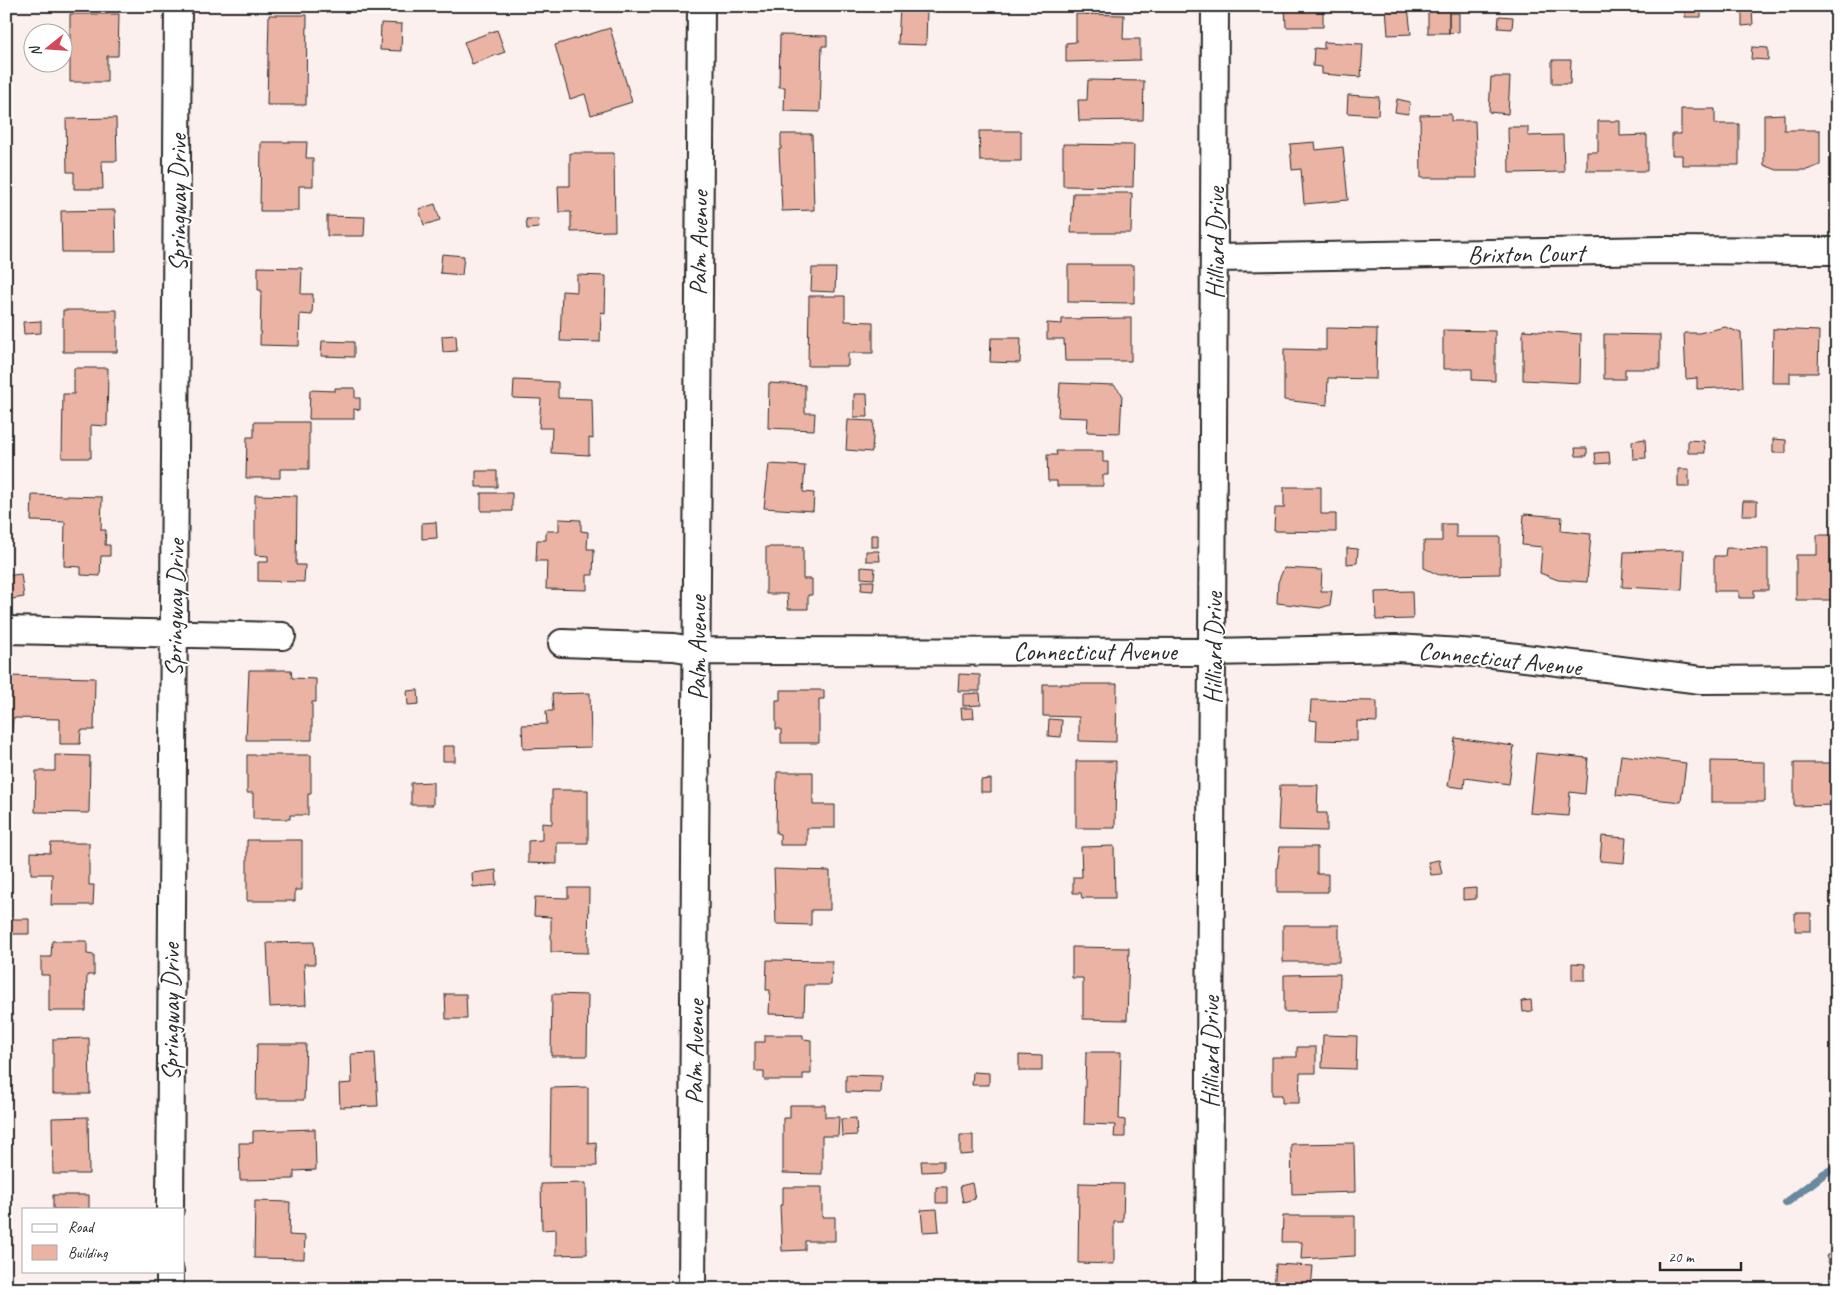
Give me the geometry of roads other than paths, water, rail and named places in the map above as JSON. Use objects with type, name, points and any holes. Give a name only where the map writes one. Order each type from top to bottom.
[{"type":"street","name":"Springway Drive","points":[[170,1208],[178,6]]},
{"type":"street","name":"Palm Avenue","points":[[692,1289],[698,651],[697,391],[701,6]]},
{"type":"street","name":"Hilliard Drive","points":[[1209,1289],[1215,6]]},
{"type":"street","name":"Brixton Court","points":[[1215,258],[1663,250],[1837,251]]},
{"type":"street","points":[[6,630],[282,636]]},
{"type":"street","name":"Connecticut Avenue","points":[[562,644],[674,648],[698,651],[1213,652],[1396,648],[1493,654],[1701,680],[1837,679]]},
{"type":"street","points":[[170,1272],[170,1289]]},
{"type":"waterway","points":[[1786,1203],[1825,1173],[1837,1167]]}]
